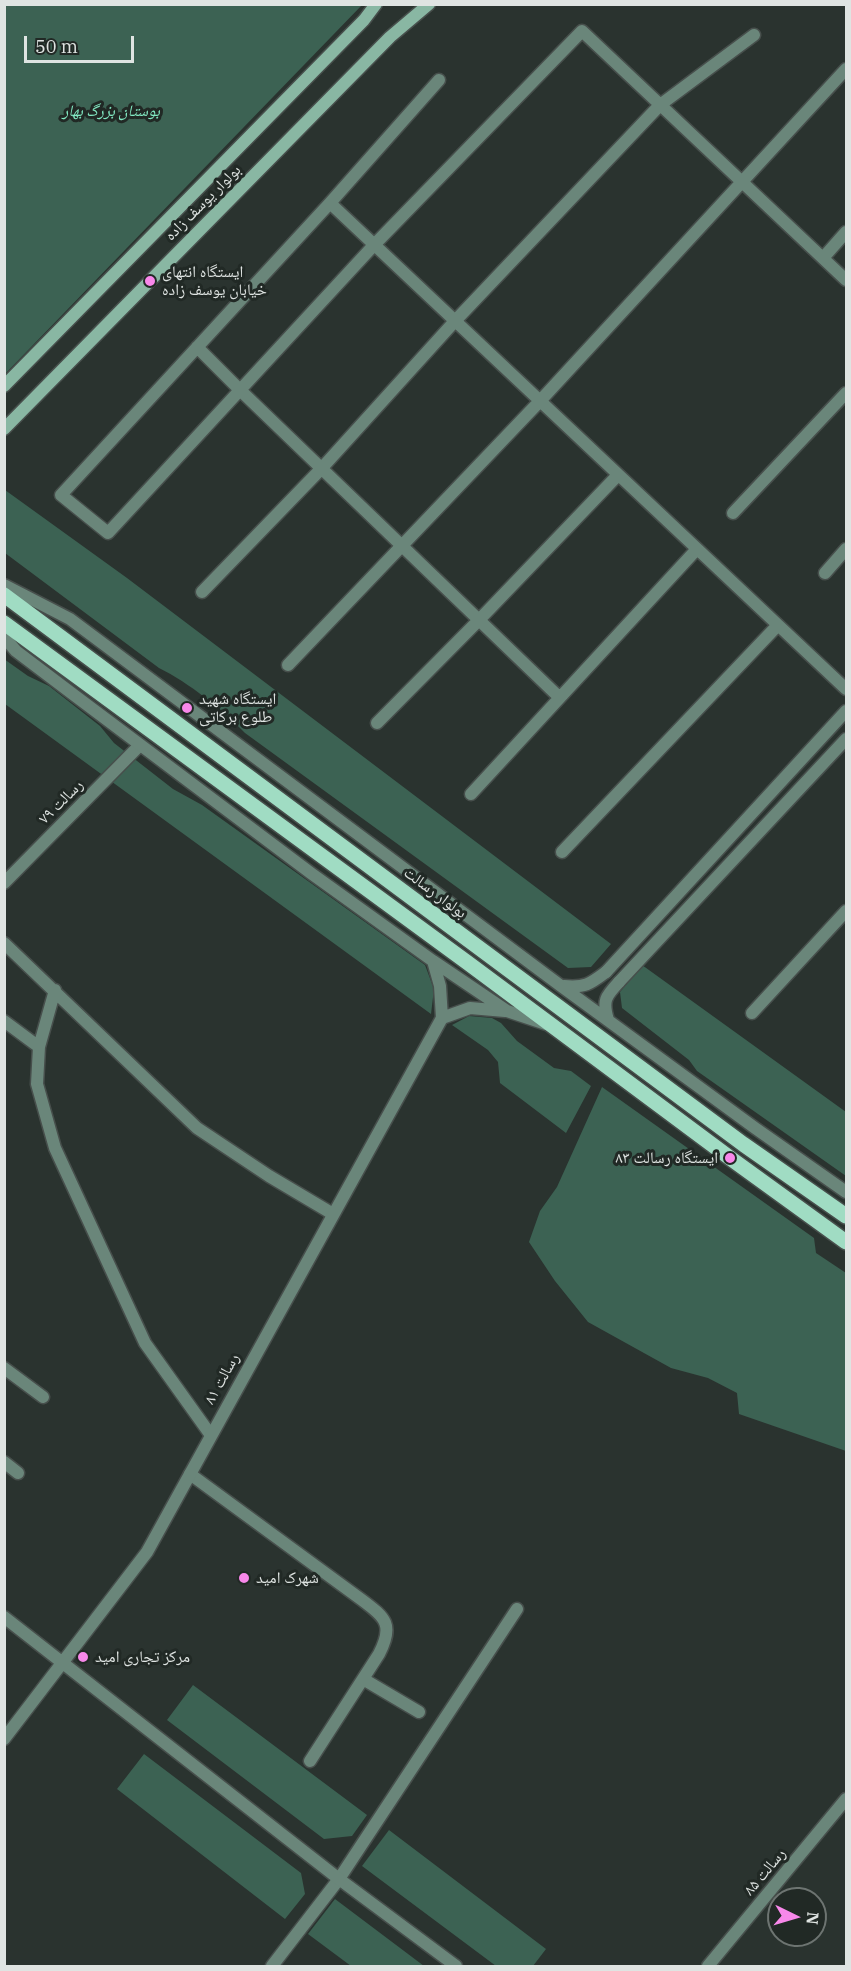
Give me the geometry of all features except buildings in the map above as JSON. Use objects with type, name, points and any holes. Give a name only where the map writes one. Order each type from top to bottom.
[{"type":"main road","name":"بولوار یوسف زاده","points":[[4,386],[364,20],[376,4]]},
{"type":"main road","name":"بولوار یوسف زاده","points":[[4,429],[390,36],[429,4]]},
{"type":"main road","name":"بولوار رسالت","points":[[4,596],[743,1144],[846,1216]]},
{"type":"main road","points":[[4,623],[846,1242]]},
{"type":"street","points":[[439,80],[330,203],[61,495],[108,533],[374,245],[582,31],[846,280]]},
{"type":"street","points":[[202,592],[660,105],[754,35]]},
{"type":"street","points":[[288,665],[540,401],[846,69]]},
{"type":"street","points":[[330,203],[846,689]]},
{"type":"street","points":[[823,258],[846,232]]},
{"type":"street","points":[[197,347],[559,697]]},
{"type":"street","points":[[733,513],[846,393]]},
{"type":"street","points":[[377,723],[618,475]]},
{"type":"street","points":[[471,794],[697,549]]},
{"type":"street","points":[[825,573],[846,549]]},
{"type":"street","points":[[4,585],[70,619],[561,986],[846,1192]]},
{"type":"street","points":[[562,852],[778,625]]},
{"type":"street","points":[[4,637],[16,651],[312,874],[507,1011]]},
{"type":"street","points":[[561,986],[579,988],[595,981],[606,972],[846,711]]},
{"type":"street","points":[[608,1020],[604,1005],[608,994],[846,739]]},
{"type":"street","name":"رسالت ۷۹","points":[[4,883],[140,745]]},
{"type":"street","points":[[752,1013],[846,911]]},
{"type":"street","points":[[4,943],[197,1128],[269,1176],[333,1214]]},
{"type":"street","points":[[433,961],[440,986],[442,1018],[470,1008],[507,1011],[552,1026]]},
{"type":"street","points":[[55,990],[39,1047],[37,1084],[55,1148],[145,1343],[210,1434]]},
{"type":"street","name":"رسالت ۸۱","points":[[4,1739],[147,1552],[210,1434],[442,1018]]},
{"type":"street","points":[[4,1022],[39,1047]]},
{"type":"street","points":[[4,1368],[43,1397]]},
{"type":"street","points":[[4,1462],[18,1473]]},
{"type":"street","points":[[190,1474],[370,1606],[384,1620],[387,1631],[386,1641],[310,1761]]},
{"type":"street","points":[[272,1966],[339,1879],[517,1609]]},
{"type":"street","points":[[4,1617],[339,1879],[456,1966]]},
{"type":"street","points":[[363,1678],[419,1712]]},
{"type":"street","name":"رسالت ۸۵","points":[[708,1966],[846,1799]]},
{"type":"green space","name":"بوستان بزرگ بهار","points":[[4,5],[362,5],[5,374]]},
{"type":"green space","points":[[5,490],[127,578],[611,944],[591,967],[568,968],[245,733],[205,697],[159,668],[5,553]]},
{"type":"green space","points":[[4,659],[28,676],[49,686],[100,726],[114,743],[173,789],[202,805],[425,965],[434,989],[431,1014],[5,704]]},
{"type":"green space","points":[[642,965],[846,1112],[846,1176],[697,1071],[689,1060],[622,1008],[620,992]]},
{"type":"green space","points":[[469,1016],[492,1018],[501,1023],[517,1041],[554,1068],[571,1071],[591,1086],[566,1133],[500,1083],[498,1062],[488,1050],[452,1025]]},
{"type":"green space","points":[[602,1087],[814,1238],[816,1253],[846,1273],[846,1451],[739,1414],[737,1393],[708,1378],[671,1368],[588,1322],[555,1281],[529,1242],[540,1211],[557,1187]]},
{"type":"green space","points":[[193,1685],[367,1815],[352,1836],[324,1839],[167,1720]]},
{"type":"green space","points":[[144,1754],[301,1873],[305,1894],[285,1919],[117,1789]]},
{"type":"green space","points":[[389,1830],[546,1949],[533,1966],[496,1966],[362,1866]]},
{"type":"green space","points":[[335,1899],[424,1966],[351,1966],[308,1934]]},
{"type":"place","name":"ایستگاه انتهای خیابان یوسف زاده","points":[[150,281]]},
{"type":"place","name":"ایستگاه شهید طلوع برکاتی","points":[[187,708]]},
{"type":"place","name":"ایستگاه رسالت ۸۳","points":[[730,1158]]},
{"type":"place","name":"شهرک امید","points":[[244,1578]]},
{"type":"place","name":"مرکز تجاری امید","points":[[83,1657]]}]
